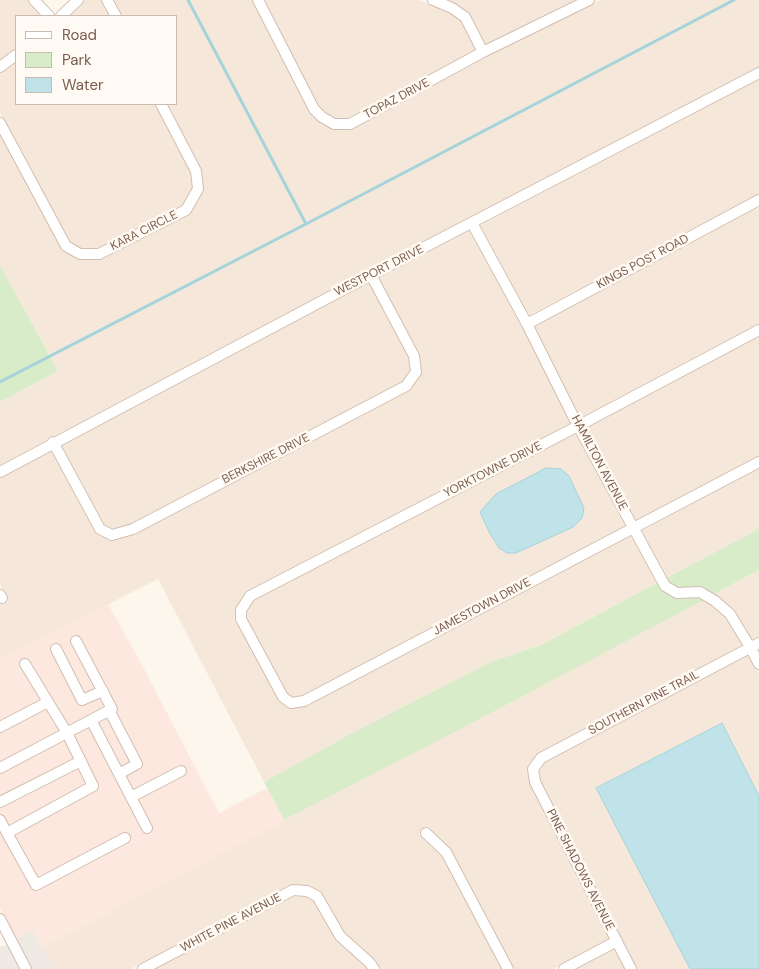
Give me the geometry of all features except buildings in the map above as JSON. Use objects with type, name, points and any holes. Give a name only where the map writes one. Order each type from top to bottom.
[{"type":"street","points":[[34,0],[48,15]]},
{"type":"street","points":[[62,15],[78,0]]},
{"type":"street","points":[[107,0],[115,15]]},
{"type":"street","name":"TOPAZ DRIVE","points":[[258,0],[314,109],[322,117],[334,124],[350,124],[483,52],[589,0]]},
{"type":"street","points":[[432,0],[452,8],[465,17],[483,52]]},
{"type":"street","points":[[0,67],[15,56]]},
{"type":"street","name":"WESTPORT DRIVE","points":[[0,472],[53,442],[759,73]]},
{"type":"street","name":"KARA CIRCLE","points":[[0,123],[66,246],[80,254],[99,254],[186,210],[198,190],[196,171],[162,105]]},
{"type":"street","name":"KINGS POST ROAD","points":[[526,324],[759,200]]},
{"type":"street","name":"HAMILTON AVENUE","points":[[472,223],[578,426],[665,586],[677,593],[700,592],[730,614],[755,645],[759,664]]},
{"type":"street","name":"BERKSHIRE DRIVE","points":[[53,442],[100,529],[112,535],[133,529],[406,386],[416,372],[414,356],[371,275]]},
{"type":"street","name":"YORKTOWNE DRIVE","points":[[240,619],[241,610],[250,596],[759,330]]},
{"type":"street","name":"JAMESTOWN DRIVE","points":[[240,619],[283,697],[291,703],[304,701],[759,462]]},
{"type":"street","points":[[0,768],[112,709],[76,641]]},
{"type":"street","name":"SOUTHERN PINE TRAIL","points":[[533,769],[541,758],[755,645]]},
{"type":"street","points":[[56,650],[82,700],[103,691]]},
{"type":"street","points":[[7,833],[93,786],[67,733],[25,664]]},
{"type":"street","points":[[0,727],[48,702]]},
{"type":"street","points":[[109,710],[137,764],[119,774]]},
{"type":"street","points":[[91,720],[147,828]]},
{"type":"street","points":[[0,802],[81,761]]},
{"type":"street","name":"PINE SHADOWS AVENUE","points":[[533,769],[535,782],[631,969]]},
{"type":"street","points":[[131,797],[181,771]]},
{"type":"street","points":[[0,820],[36,885],[125,838]]},
{"type":"street","points":[[426,833],[446,852],[508,969]]},
{"type":"street","name":"WHITE PINE AVENUE","points":[[143,969],[293,890],[307,891],[317,896],[340,936],[370,963],[374,969]]},
{"type":"street","points":[[0,919],[26,969]]},
{"type":"street","points":[[564,969],[617,941]]},
{"type":"shaded area","points":[[0,0],[27,0],[41,15],[15,15],[15,49],[0,60]]},
{"type":"shaded area","points":[[85,0],[102,0],[110,15],[70,15]]},
{"type":"shaded area","points":[[113,0],[252,0],[309,111],[320,122],[335,129],[353,128],[486,57],[601,0],[759,0],[759,67],[0,465],[0,402],[58,371],[0,265],[0,134],[61,248],[78,258],[101,259],[188,215],[202,193],[200,169],[167,105],[178,105],[178,15],[120,15]]},
{"type":"shaded area","points":[[263,0],[419,0],[450,13],[461,20],[476,50],[348,118],[335,118],[318,106]]},
{"type":"shaded area","points":[[446,0],[577,0],[485,45],[469,14],[454,3]]},
{"type":"shaded area","points":[[15,63],[15,105],[156,105],[191,173],[193,188],[182,206],[97,249],[81,248],[69,242],[0,113],[0,74]]},
{"type":"shaded area","points":[[759,79],[759,194],[528,316],[479,226]]},
{"type":"shaded area","points":[[759,207],[759,323],[580,418],[533,326]]},
{"type":"shaded area","points":[[470,230],[522,326],[571,423],[247,591],[237,607],[234,617],[235,623],[238,624],[279,700],[293,708],[306,706],[632,535],[657,583],[541,645],[493,661],[352,733],[264,782],[158,579],[0,660],[0,605],[9,601],[0,584],[0,478],[52,450],[110,540],[114,540],[135,534],[409,391],[420,376],[419,356],[378,278]]},
{"type":"shaded area","points":[[369,282],[409,358],[411,370],[403,382],[130,524],[112,529],[103,525],[60,445]]},
{"type":"shaded area","points":[[759,336],[759,456],[635,521],[585,428]]},
{"type":"shaded area","points":[[576,433],[627,526],[302,696],[292,697],[287,694],[246,618],[246,612],[253,600]]},
{"type":"shaded area","points":[[759,468],[759,529],[666,578],[641,531]]},
{"type":"shaded area","points":[[759,570],[759,636],[752,640],[734,612],[714,594]]},
{"type":"shaded area","points":[[704,600],[726,618],[743,645],[539,753],[528,764],[526,769],[529,771],[531,785],[610,939],[553,969],[514,969],[450,849],[425,826],[419,834],[442,855],[502,969],[381,969],[344,933],[321,893],[307,886],[292,885],[131,969],[54,969],[42,947]]},
{"type":"shaded area","points":[[108,604],[219,813],[267,788],[284,820],[42,947],[33,930],[16,939],[0,908],[0,660]]},
{"type":"shaded area","points":[[749,654],[759,674],[759,796],[721,723],[596,788],[690,969],[636,969],[540,781],[539,771],[545,762]]},
{"type":"shaded area","points":[[294,896],[314,900],[337,940],[368,969],[155,969]]},
{"type":"shaded area","points":[[33,930],[54,969],[31,969],[16,939]]},
{"type":"shaded area","points":[[7,944],[20,969],[0,969],[0,947]]},
{"type":"shaded area","points":[[615,949],[625,969],[576,969]]},
{"type":"green space","points":[[0,265],[58,371],[0,402]]},
{"type":"green space","points":[[759,529],[759,570],[714,594],[702,587],[678,587],[668,582],[666,578]]},
{"type":"green space","points":[[657,583],[663,591],[675,598],[699,597],[704,600],[284,820],[264,782],[352,733],[493,661],[541,645]]},
{"type":"water","points":[[546,468],[561,469],[569,476],[584,508],[582,518],[573,527],[516,553],[507,553],[499,548],[480,512],[496,494]]},
{"type":"water","points":[[722,723],[759,796],[759,969],[690,969],[596,788]]},
{"type":"waterway","points":[[188,0],[306,224]]},
{"type":"waterway","points":[[0,382],[734,0]]}]
